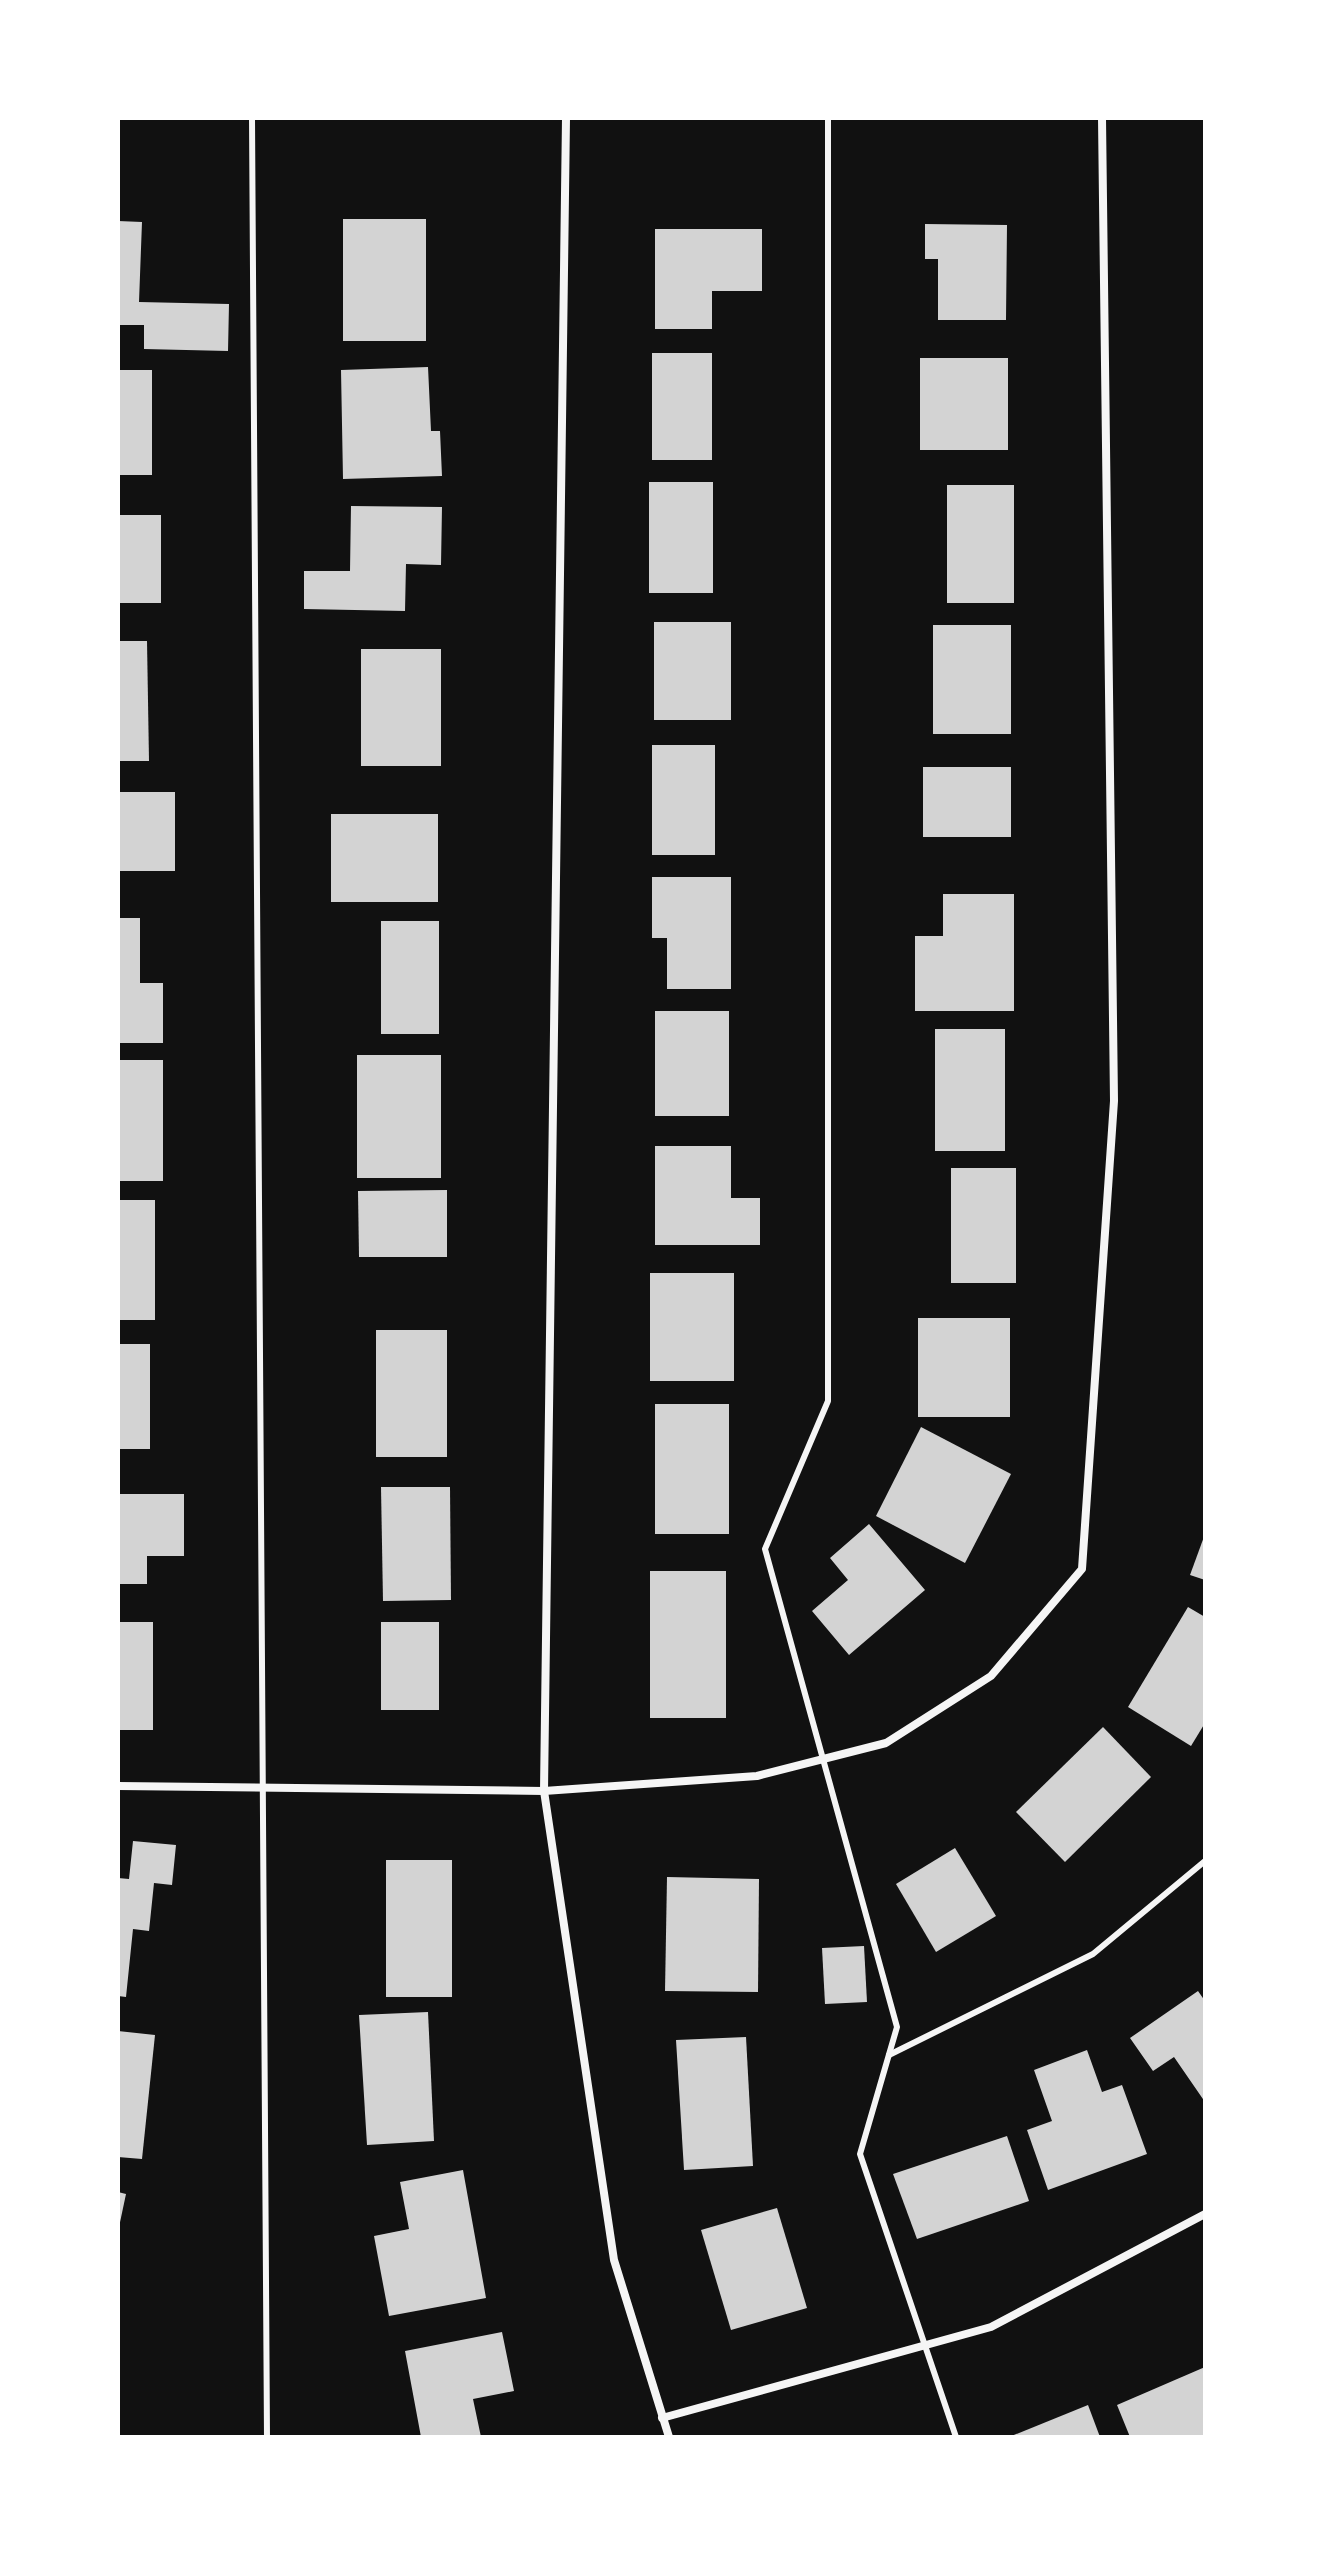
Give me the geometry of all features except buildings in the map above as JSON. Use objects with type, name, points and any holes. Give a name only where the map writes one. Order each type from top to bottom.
[{"type":"street","points":[[566,118],[544,1791],[614,2260],[669,2437]]},
{"type":"street","points":[[118,1786],[544,1791],[757,1776],[886,1743],[991,1676],[1082,1569],[1114,1101],[1102,118]]},
{"type":"street","points":[[662,2418],[991,2327],[1205,2214]]},
{"type":"lane","points":[[252,118],[267,2437]]},
{"type":"lane","points":[[828,118],[828,1401],[765,1549],[897,2027],[860,2154],[956,2437]]},
{"type":"lane","points":[[889,2055],[1093,1954],[1205,1861]]}]
